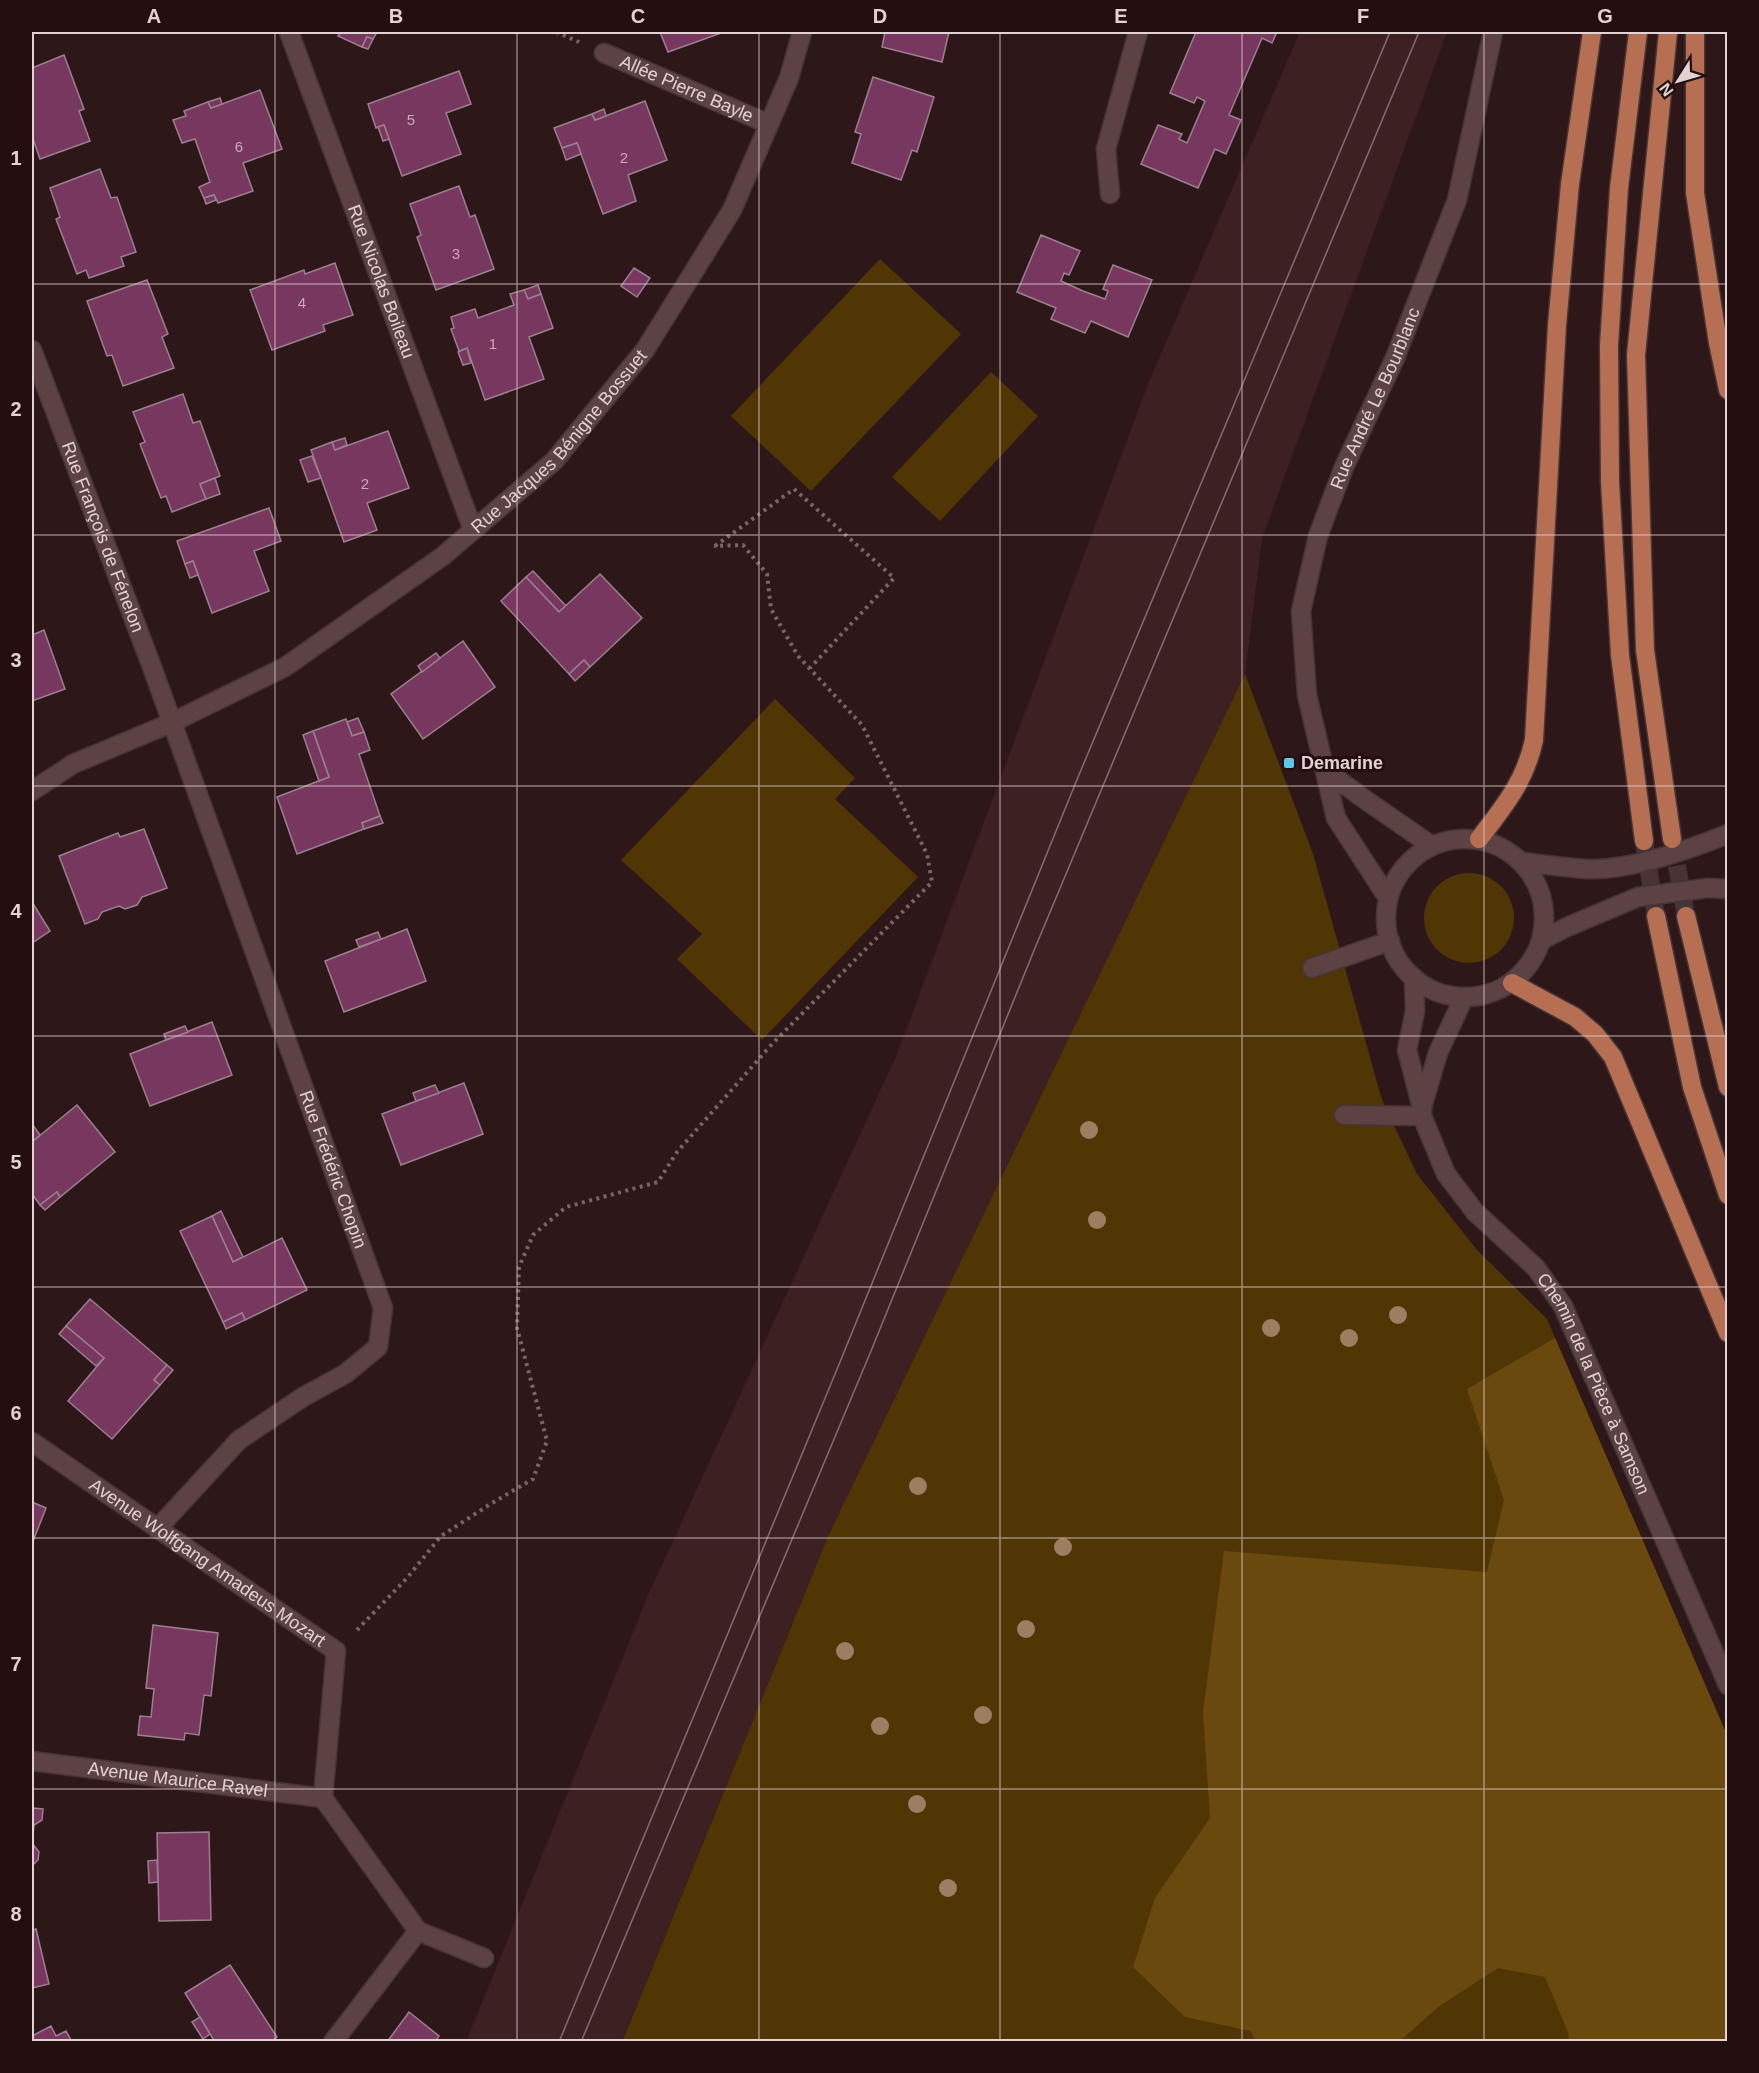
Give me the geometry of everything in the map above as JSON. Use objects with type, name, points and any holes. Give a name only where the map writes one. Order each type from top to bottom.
[{"type":"main road","points":[[1638,32],[1619,188],[1609,345],[1610,460],[1620,655],[1644,841]]},
{"type":"main road","points":[[1668,32],[1636,355],[1645,650],[1672,839]]},
{"type":"main road","points":[[1695,32],[1695,193],[1718,343],[1728,390]]},
{"type":"main road","points":[[1479,839],[1515,790],[1529,763],[1534,740],[1557,325],[1570,184],[1592,33]]},
{"type":"main road","points":[[1656,916],[1692,1087],[1728,1196]]},
{"type":"main road","points":[[1686,916],[1728,1087]]},
{"type":"main road","points":[[1512,983],[1575,1017],[1595,1034],[1613,1057],[1728,1333]]},
{"type":"street","name":"Rue Nicolas Boileau","points":[[290,32],[473,530]]},
{"type":"street","name":"Rue Jacques Bénigne Bossuet","points":[[32,791],[73,764],[171,723],[285,667],[444,556],[555,460],[645,350],[732,210],[789,78],[802,32]]},
{"type":"street","points":[[1110,194],[1106,149],[1138,32]]},
{"type":"street","name":"Rue André Le Bourblanc","points":[[1388,898],[1336,818],[1307,695],[1301,611],[1318,536],[1344,467],[1395,358],[1457,200],[1493,32]]},
{"type":"street","name":"Allée Pierre Bayle","points":[[604,53],[769,124]]},
{"type":"street","name":"Rue François de Fénelon","points":[[32,350],[171,723]]},
{"type":"street","name":"Rue Frédéric Chopin","points":[[157,1529],[239,1440],[303,1397],[345,1374],[378,1347],[383,1308],[171,723]]},
{"type":"street","points":[[1325,770],[1432,846]]},
{"type":"street","points":[[1522,862],[1588,869],[1635,864],[1728,834]]},
{"type":"street","points":[[1455,838],[1479,839],[1502,847],[1522,862],[1536,881],[1543,900],[1545,920],[1542,940],[1530,964],[1512,983],[1489,994],[1464,997],[1438,992],[1414,978],[1399,962],[1390,941],[1386,920],[1388,898],[1398,876],[1412,858],[1432,846],[1455,838]]},
{"type":"street","points":[[1542,940],[1638,897],[1708,888],[1728,889]]},
{"type":"street","points":[[1312,968],[1390,941]]},
{"type":"street","name":"Chemin de la Pièce à Samson","points":[[1414,978],[1415,1011],[1407,1050],[1422,1112],[1446,1174],[1475,1212],[1536,1268],[1563,1306],[1728,1685]]},
{"type":"street","points":[[1344,1115],[1422,1112],[1438,1053],[1464,997]]},
{"type":"street","name":"Avenue Wolfgang Amadeus Mozart","points":[[32,1442],[336,1650],[323,1797]]},
{"type":"street","name":"Avenue Maurice Ravel","points":[[32,1761],[323,1797]]},
{"type":"street","points":[[323,1797],[418,1931],[484,1958]]},
{"type":"street","points":[[333,2042],[418,1931]]},
{"type":"path","points":[[336,1650],[407,1578],[441,1536],[533,1479],[547,1441],[517,1328],[519,1266],[533,1235],[566,1207],[658,1182],[677,1152],[772,1044],[932,882],[927,854],[862,725],[798,656],[771,609],[767,574],[742,545],[714,546],[794,489],[894,578],[810,668]]},
{"type":"shaded area","points":[[1300,32],[1447,32],[1262,538],[1245,674],[829,1534],[622,2041],[466,2042],[650,1591],[898,1052],[1148,384]]},
{"type":"shaded area","points":[[880,259],[961,334],[811,491],[731,416]]},
{"type":"shaded area","points":[[991,372],[1038,416],[940,521],[892,477]]},
{"type":"shaded area","points":[[1245,674],[1313,854],[1382,1100],[1417,1174],[1477,1250],[1547,1319],[1727,1735],[1727,2041],[622,2042],[829,1534]]},
{"type":"shaded area","points":[[775,699],[855,778],[835,799],[918,877],[762,1040],[677,959],[702,934],[621,860]]},
{"type":"shaded area","points":[[1460,873],[1478,873],[1494,880],[1507,893],[1514,909],[1514,927],[1507,943],[1494,956],[1478,963],[1460,963],[1444,956],[1431,943],[1424,927],[1424,909],[1431,893],[1444,880]]},
{"type":"shaded area","points":[[1555,1338],[1727,1735],[1727,2041],[1569,2041],[1568,2032],[1545,1977],[1498,1968],[1438,2007],[1400,2041],[1255,2041],[1251,2031],[1185,2017],[1133,1967],[1155,1898],[1210,1818],[1203,1712],[1224,1551],[1487,1572],[1504,1500],[1467,1389]]},
{"type":"building","points":[[341,32],[377,32],[373,39],[367,37],[362,47],[338,36]]},
{"type":"building","points":[[660,32],[724,32],[668,52]]},
{"type":"building","points":[[885,32],[949,32],[942,62],[882,47]]},
{"type":"building","points":[[1196,32],[1277,32],[1272,43],[1262,38],[1229,115],[1241,120],[1226,154],[1215,149],[1198,188],[1141,164],[1158,125],[1182,134],[1179,139],[1187,143],[1205,101],[1197,97],[1194,103],[1170,93]]},
{"type":"building","points":[[367,37],[373,39],[368,49],[362,47]]},
{"type":"building","points":[[64,55],[84,109],[79,111],[90,141],[40,159],[32,136],[32,68]]},
{"type":"building","points":[[459,71],[471,104],[446,113],[461,154],[402,176],[384,125],[376,128],[368,104]]},
{"type":"building","points":[[873,77],[934,97],[917,152],[912,150],[901,180],[852,163],[861,134],[855,132]]},
{"type":"building","points":[[260,90],[282,149],[243,163],[253,191],[218,203],[214,195],[204,198],[199,187],[210,182],[195,139],[182,143],[173,120],[186,116],[184,111],[208,102],[211,108]]},
{"type":"building","points":[[220,98],[222,104],[211,108],[208,102]]},
{"type":"building","points":[[645,101],[667,160],[628,175],[636,201],[603,214],[577,143],[562,148],[554,128],[592,114],[595,120]]},
{"type":"building","points":[[604,109],[606,116],[595,120],[592,114]]},
{"type":"building","points":[[384,125],[389,139],[383,141],[378,127]]},
{"type":"building","points":[[577,143],[581,154],[566,160],[562,148]]},
{"type":"building","points":[[100,169],[111,198],[117,197],[136,252],[121,257],[124,266],[89,278],[86,270],[77,274],[56,219],[60,217],[50,188]]},
{"type":"building","points":[[459,186],[470,217],[475,215],[494,269],[436,290],[417,237],[421,235],[410,204]]},
{"type":"building","points":[[214,195],[216,200],[206,204],[204,198]]},
{"type":"building","points":[[1041,235],[1080,251],[1069,275],[1064,273],[1061,281],[1083,291],[1105,299],[1108,291],[1103,289],[1113,265],[1152,280],[1128,337],[1091,321],[1085,333],[1051,319],[1056,308],[1017,292]]},
{"type":"building","points":[[335,263],[353,315],[323,325],[325,331],[272,350],[250,290],[304,270],[305,274]]},
{"type":"building","points":[[634,268],[650,278],[637,297],[621,286]]},
{"type":"building","points":[[147,280],[168,334],[162,337],[174,368],[123,386],[112,355],[107,356],[87,301]]},
{"type":"building","points":[[538,285],[541,294],[528,299],[524,290]]},
{"type":"building","points":[[524,290],[528,299],[541,294],[553,328],[529,337],[544,379],[485,400],[467,348],[459,351],[451,329],[454,328],[451,317],[475,309],[478,318],[514,305],[510,294]]},
{"type":"building","points":[[467,348],[471,363],[463,365],[458,352]]},
{"type":"building","points":[[183,394],[193,423],[200,421],[220,476],[200,484],[206,499],[172,512],[166,496],[161,498],[140,444],[145,442],[133,412]]},
{"type":"building","points":[[388,431],[409,488],[367,503],[377,530],[344,542],[311,450],[332,442],[335,450]]},
{"type":"building","points":[[345,438],[347,445],[335,450],[332,442]]},
{"type":"building","points":[[312,456],[321,478],[308,482],[300,460]]},
{"type":"building","points":[[215,478],[220,494],[206,499],[200,484]]},
{"type":"building","points":[[269,508],[281,541],[254,551],[269,591],[212,613],[193,561],[185,564],[177,541]]},
{"type":"building","points":[[193,561],[198,575],[190,578],[185,564]]},
{"type":"building","points":[[533,571],[566,606],[559,612],[526,577]]},
{"type":"building","points":[[600,574],[642,618],[590,667],[584,660],[569,674],[501,601],[526,577],[559,612]]},
{"type":"building","points":[[44,630],[65,689],[32,701],[32,635]]},
{"type":"building","points":[[463,641],[495,687],[423,739],[391,694]]},
{"type":"building","points":[[436,653],[440,658],[422,672],[418,666]]},
{"type":"building","points":[[584,660],[590,667],[575,681],[569,674]]},
{"type":"building","points":[[358,718],[364,732],[352,736],[347,722]]},
{"type":"building","points":[[346,719],[352,736],[364,732],[370,750],[359,754],[380,816],[362,823],[364,829],[297,854],[277,797],[329,777],[313,731]]},
{"type":"building","points":[[313,731],[329,777],[319,781],[303,735]]},
{"type":"building","points":[[380,816],[383,823],[364,829],[362,823]]},
{"type":"building","points":[[144,829],[167,888],[142,897],[137,905],[125,909],[119,906],[102,912],[98,919],[85,924],[59,856],[118,833],[120,837]]},
{"type":"building","points":[[32,902],[50,931],[32,943]]},
{"type":"building","points":[[407,929],[426,981],[344,1012],[325,961]]},
{"type":"building","points":[[378,932],[381,939],[359,947],[356,940]]},
{"type":"building","points":[[212,1022],[232,1075],[150,1106],[130,1054]]},
{"type":"building","points":[[185,1026],[188,1032],[166,1040],[164,1034]]},
{"type":"building","points":[[464,1083],[483,1134],[401,1165],[382,1114]]},
{"type":"building","points":[[435,1085],[439,1093],[416,1101],[413,1093]]},
{"type":"building","points":[[77,1105],[115,1152],[60,1197],[57,1192],[40,1205],[32,1194],[32,1142]]},
{"type":"building","points":[[32,1124],[40,1135],[32,1142]]},
{"type":"building","points":[[57,1192],[60,1197],[45,1210],[40,1205]]},
{"type":"building","points":[[221,1211],[243,1257],[233,1262],[212,1216]]},
{"type":"building","points":[[212,1216],[233,1262],[282,1238],[307,1290],[245,1320],[242,1313],[223,1322],[180,1231]]},
{"type":"building","points":[[90,1299],[167,1365],[154,1380],[160,1385],[112,1439],[68,1401],[104,1358],[66,1326]]},
{"type":"building","points":[[242,1313],[245,1320],[226,1329],[223,1322]]},
{"type":"building","points":[[66,1326],[104,1358],[96,1366],[59,1334]]},
{"type":"building","points":[[167,1365],[173,1370],[160,1385],[154,1380]]},
{"type":"building","points":[[32,1502],[46,1508],[32,1544]]},
{"type":"building","points":[[153,1625],[218,1633],[211,1696],[204,1695],[199,1735],[185,1733],[184,1740],[138,1735],[140,1716],[151,1717],[154,1689],[146,1688]]},
{"type":"building","points":[[32,1808],[43,1809],[42,1820],[34,1825],[32,1843]]},
{"type":"building","points":[[209,1832],[211,1920],[159,1921],[157,1833]]},
{"type":"building","points":[[32,1843],[39,1852],[38,1860],[32,1866]]},
{"type":"building","points":[[157,1860],[158,1882],[149,1883],[148,1861]]},
{"type":"building","points":[[36,1929],[49,1984],[32,1988],[32,1930]]},
{"type":"building","points":[[230,1965],[277,2037],[271,2042],[215,2042],[185,1993]]},
{"type":"building","points":[[409,2012],[439,2036],[435,2042],[387,2042]]},
{"type":"building","points":[[200,2017],[210,2034],[203,2039],[192,2022]]},
{"type":"building","points":[[51,2026],[56,2036],[66,2031],[72,2042],[32,2042],[32,2036]]},
{"type":"tunnel","points":[[1672,839],[1686,916]]},
{"type":"tunnel","points":[[1644,841],[1656,916]]},
{"type":"tram line","points":[[559,2042],[840,1362],[1076,782],[1390,32]]},
{"type":"tram line","points":[[581,2042],[871,1351],[1035,948],[1419,32]]},
{"type":"place","name":"Demarine","points":[[1289,763]]}]
